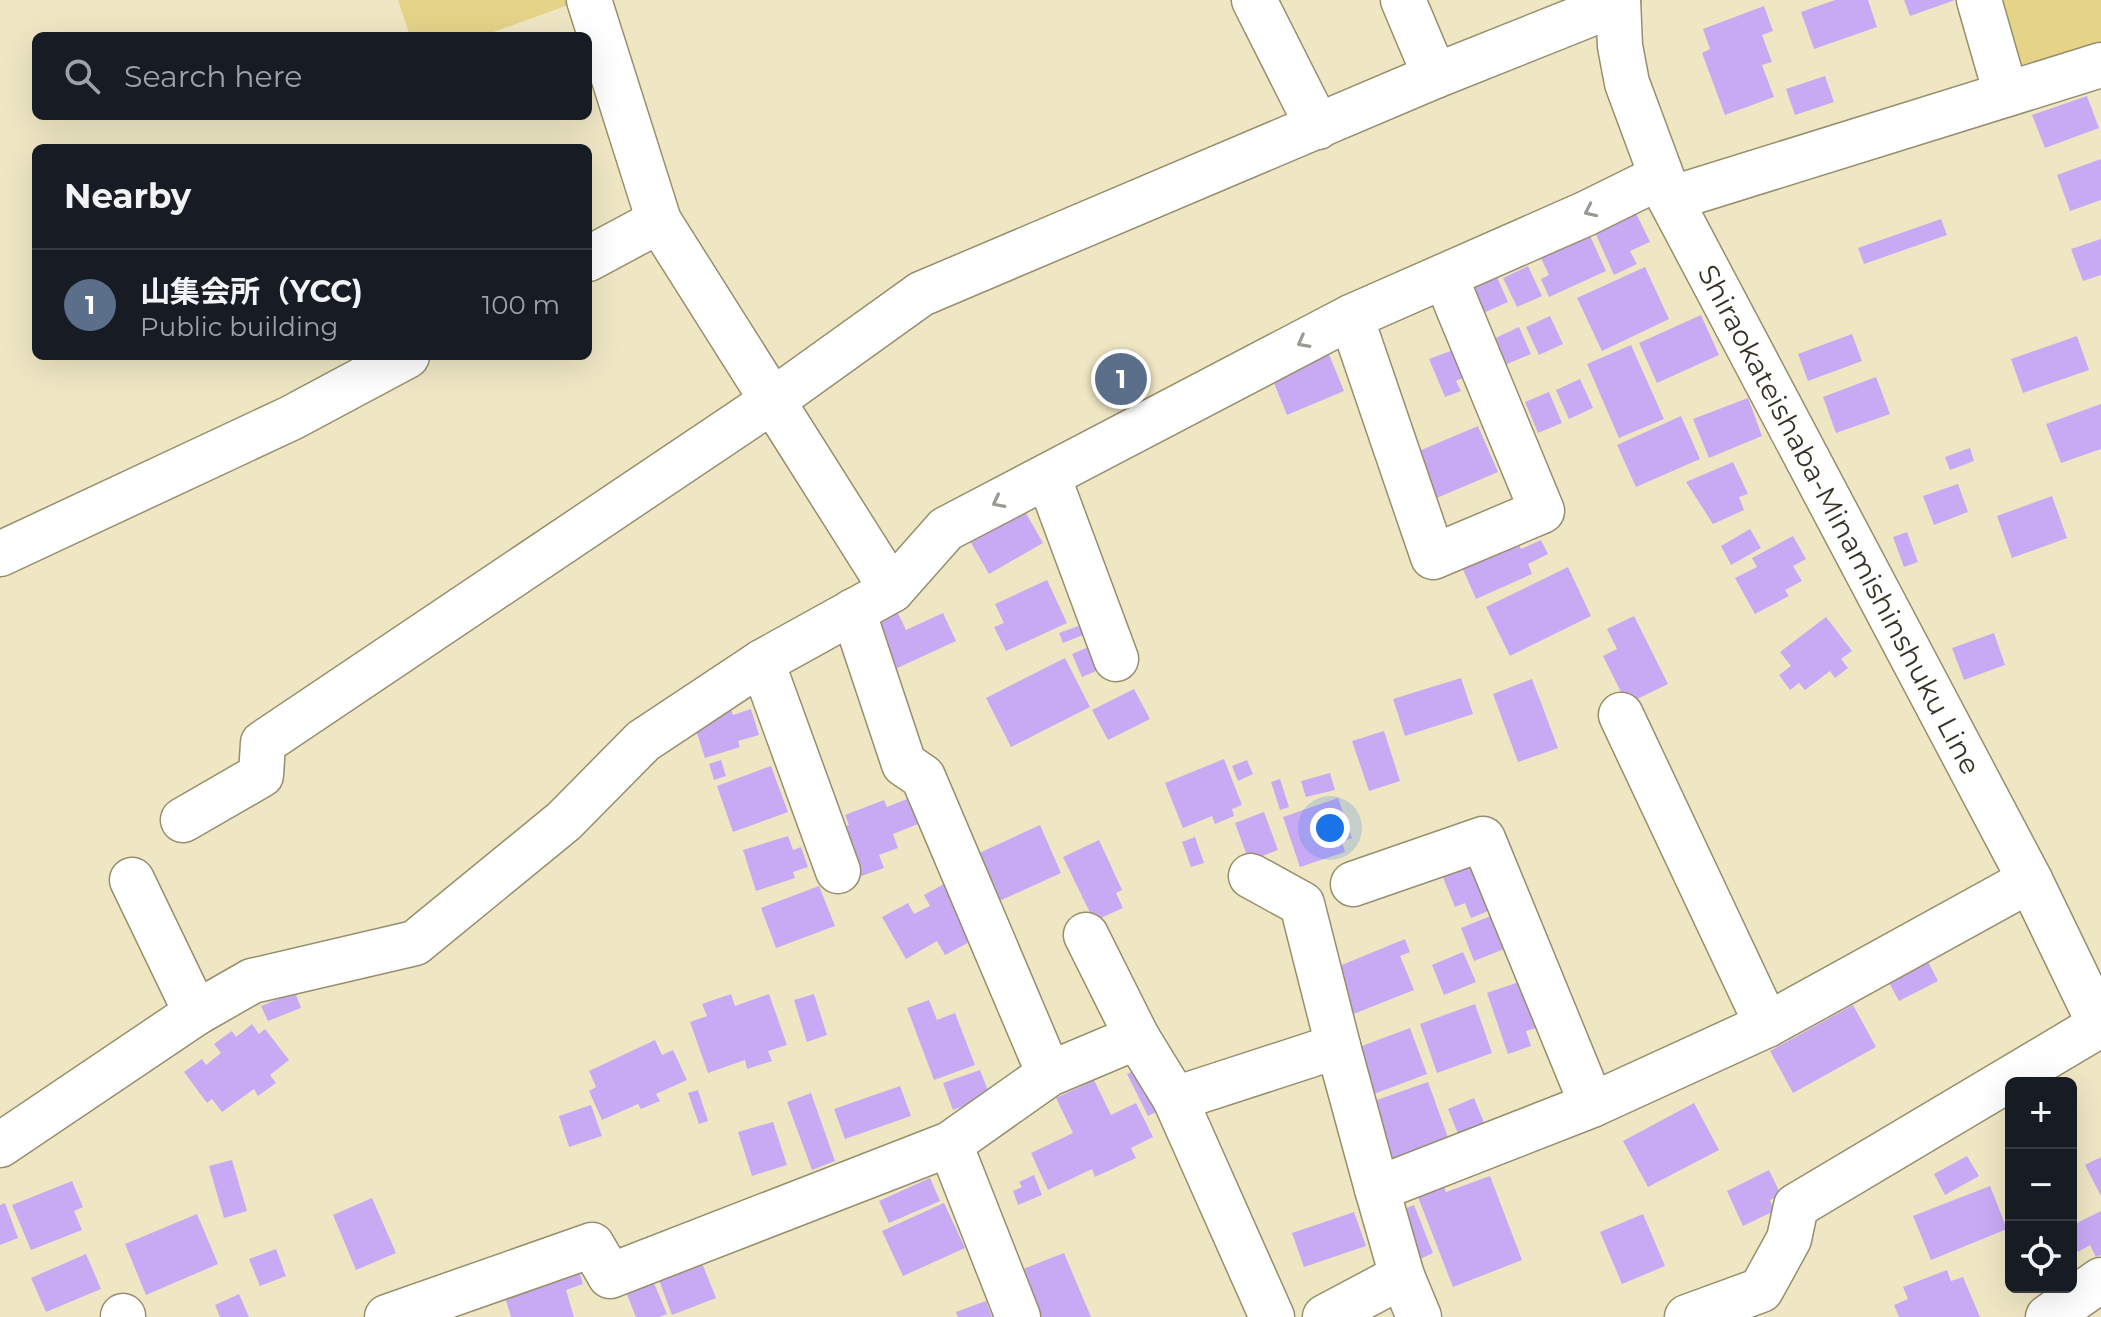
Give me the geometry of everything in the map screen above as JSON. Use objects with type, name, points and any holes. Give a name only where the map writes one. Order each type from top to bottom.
[{"type":"street","points":[[589,0],[659,221],[892,590]]},
{"type":"street","points":[[1254,0],[1318,127]]},
{"type":"street","points":[[1403,0],[1435,76]]},
{"type":"street","points":[[1979,0],[2006,94]]},
{"type":"street","points":[[183,820],[261,775],[263,743],[772,401],[921,294],[1435,76],[1618,2]]},
{"type":"street","name":"Shiraokateishaba-Minamishinshuku Line","points":[[1618,2],[1620,46],[1627,83],[1665,188],[2030,880],[2101,1026]]},
{"type":"street","points":[[0,1145],[196,1013],[252,981],[415,943],[564,821],[643,741],[762,662],[892,590],[946,529],[1351,317],[1665,188],[2100,70]]},
{"type":"street","points":[[592,257],[659,221]]},
{"type":"street","points":[[1351,317],[1433,557],[1542,511],[1445,276]]},
{"type":"street","points":[[0,554],[291,418],[400,360]]},
{"type":"street","points":[[1048,476],[1116,659]]},
{"type":"street","points":[[853,611],[904,764],[923,777],[1049,1074]]},
{"type":"street","points":[[762,662],[838,871]]},
{"type":"street","points":[[1621,715],[1767,1025]]},
{"type":"street","points":[[1353,884],[1483,839],[1592,1105]]},
{"type":"street","points":[[1251,876],[1302,904],[1377,1189],[1402,1276],[1419,1317]]},
{"type":"street","points":[[132,880],[196,1013]]},
{"type":"street","points":[[1377,1189],[1592,1105],[1767,1025],[2030,880]]},
{"type":"street","points":[[1086,935],[1137,1037],[1175,1099],[1272,1317]]},
{"type":"street","points":[[1687,1317],[1766,1303],[1789,1239],[1796,1206],[2101,1026]]},
{"type":"street","points":[[387,1317],[592,1245],[610,1276],[950,1144],[1049,1074],[1137,1037]]},
{"type":"street","points":[[1175,1099],[1338,1046]]},
{"type":"street","points":[[950,1144],[1018,1317]]},
{"type":"street","points":[[1325,1317],[1402,1276]]},
{"type":"street","points":[[2048,1317],[2101,1280]]},
{"type":"shaded area","points":[[398,0],[574,0],[574,3],[493,32],[409,32]]},
{"type":"shaded area","points":[[1989,0],[2101,0],[2101,48],[2011,75]]},
{"type":"building","points":[[1835,0],[1868,0],[1877,27],[1814,49],[1801,12]]},
{"type":"building","points":[[1904,0],[1955,0],[1910,16]]},
{"type":"building","points":[[1764,6],[1773,31],[1762,35],[1772,62],[1762,65],[1774,97],[1725,115],[1702,53],[1710,49],[1703,29]]},
{"type":"building","points":[[1825,76],[1834,102],[1795,115],[1786,89]]},
{"type":"building","points":[[2087,96],[2099,128],[2045,148],[2032,115]]},
{"type":"building","points":[[2101,159],[2101,200],[2070,211],[2057,175]]},
{"type":"building","points":[[1635,211],[1650,242],[1630,251],[1637,264],[1614,275],[1594,230]]},
{"type":"building","points":[[1941,219],[1947,235],[1864,264],[1858,248]]},
{"type":"building","points":[[1587,229],[1606,271],[1549,297],[1541,279],[1549,275],[1538,252]]},
{"type":"building","points":[[2101,239],[2101,275],[2083,281],[2071,249]]},
{"type":"building","points":[[1528,266],[1542,296],[1517,307],[1503,278]]},
{"type":"building","points":[[1645,267],[1669,319],[1602,351],[1577,298]]},
{"type":"building","points":[[1496,275],[1508,302],[1479,315],[1467,288]]},
{"type":"building","points":[[1701,315],[1719,355],[1657,383],[1639,343]]},
{"type":"building","points":[[1550,316],[1563,344],[1539,355],[1526,327]]},
{"type":"building","points":[[1519,327],[1531,354],[1500,367],[1489,341]]},
{"type":"building","points":[[1852,334],[1862,361],[1808,381],[1798,354]]},
{"type":"building","points":[[2077,336],[2089,370],[2023,393],[2011,359]]},
{"type":"building","points":[[1631,345],[1664,419],[1619,438],[1587,364]]},
{"type":"building","points":[[1456,349],[1467,376],[1456,381],[1461,391],[1445,397],[1429,359]]},
{"type":"building","points":[[1328,352],[1344,391],[1287,415],[1271,376]]},
{"type":"building","points":[[1131,357],[1147,382],[1106,405],[1092,380]]},
{"type":"building","points":[[1876,377],[1890,414],[1836,433],[1823,397]]},
{"type":"building","points":[[1580,379],[1593,408],[1569,419],[1556,390]]},
{"type":"building","points":[[1549,392],[1562,423],[1538,433],[1525,402]]},
{"type":"building","points":[[1748,398],[1762,436],[1709,458],[1693,419]]},
{"type":"building","points":[[2101,404],[2101,449],[2061,463],[2046,424]]},
{"type":"building","points":[[1681,416],[1700,459],[1636,487],[1617,445]]},
{"type":"building","points":[[1478,426],[1498,472],[1432,500],[1412,454]]},
{"type":"building","points":[[1970,448],[1974,461],[1950,470],[1945,457]]},
{"type":"building","points":[[1733,462],[1748,494],[1739,497],[1744,510],[1713,524],[1686,482]]},
{"type":"building","points":[[1958,484],[1968,512],[1934,525],[1923,496]]},
{"type":"building","points":[[2052,496],[2067,538],[2012,558],[1997,516]]},
{"type":"building","points":[[1022,506],[1043,543],[989,574],[967,536]]},
{"type":"building","points":[[1750,529],[1761,548],[1731,565],[1721,546]]},
{"type":"building","points":[[1907,532],[1918,562],[1904,567],[1893,537]]},
{"type":"building","points":[[1793,536],[1806,559],[1793,566],[1802,581],[1785,590],[1789,596],[1755,614],[1735,578],[1757,567],[1752,558]]},
{"type":"building","points":[[1541,540],[1548,554],[1528,564],[1532,574],[1476,599],[1461,565],[1517,541],[1521,549]]},
{"type":"building","points":[[1568,567],[1591,616],[1510,656],[1486,607]]},
{"type":"building","points":[[1047,580],[1067,623],[1006,651],[994,627],[1004,623],[995,604]]},
{"type":"building","points":[[896,609],[906,630],[943,613],[956,641],[893,670],[870,621]]},
{"type":"building","points":[[1634,616],[1668,684],[1627,704],[1603,656],[1617,649],[1607,629]]},
{"type":"building","points":[[1826,617],[1852,651],[1841,659],[1848,668],[1835,678],[1830,671],[1805,690],[1799,683],[1790,690],[1779,675],[1791,666],[1780,652]]},
{"type":"building","points":[[1084,624],[1088,633],[1063,643],[1059,633]]},
{"type":"building","points":[[1994,633],[2005,665],[1964,680],[1952,648]]},
{"type":"building","points":[[1098,643],[1108,666],[1082,677],[1072,654]]},
{"type":"building","points":[[1065,658],[1090,707],[1011,747],[986,698]]},
{"type":"building","points":[[1461,678],[1473,714],[1405,736],[1393,699]]},
{"type":"building","points":[[1532,679],[1558,748],[1518,762],[1493,694]]},
{"type":"building","points":[[1134,689],[1150,719],[1108,740],[1092,710]]},
{"type":"building","points":[[730,707],[733,715],[751,709],[759,735],[738,741],[740,747],[705,758],[695,727]]},
{"type":"building","points":[[1384,731],[1400,781],[1369,791],[1352,741]]},
{"type":"building","points":[[1224,759],[1242,805],[1232,809],[1234,816],[1215,824],[1212,816],[1183,828],[1165,783]]},
{"type":"building","points":[[721,760],[726,776],[714,780],[709,764]]},
{"type":"building","points":[[1247,760],[1253,774],[1238,781],[1232,766]]},
{"type":"building","points":[[771,766],[788,812],[733,832],[717,786]]},
{"type":"building","points":[[1330,773],[1335,790],[1306,797],[1301,781]]},
{"type":"building","points":[[1280,779],[1289,807],[1280,810],[1271,782]]},
{"type":"building","points":[[1338,798],[1352,838],[1342,842],[1345,852],[1300,867],[1283,817]]},
{"type":"building","points":[[907,799],[918,824],[893,834],[898,848],[879,855],[884,868],[856,878],[837,829],[849,825],[845,815],[884,800],[887,807]]},
{"type":"building","points":[[1264,812],[1278,850],[1249,861],[1235,823]]},
{"type":"building","points":[[1040,825],[1061,873],[997,902],[975,855]]},
{"type":"building","points":[[788,836],[793,850],[801,847],[808,867],[793,872],[795,878],[756,891],[743,850]]},
{"type":"building","points":[[1195,837],[1204,863],[1191,867],[1182,842]]},
{"type":"building","points":[[1099,840],[1122,890],[1116,893],[1123,908],[1094,921],[1063,857]]},
{"type":"building","points":[[1483,858],[1491,910],[1471,918],[1465,903],[1455,907],[1442,875]]},
{"type":"building","points":[[946,883],[977,938],[945,955],[937,941],[906,959],[882,917],[908,903],[914,914],[930,906],[924,895]]},
{"type":"building","points":[[819,886],[835,926],[776,948],[761,908]]},
{"type":"building","points":[[1503,911],[1517,944],[1474,961],[1461,928]]},
{"type":"building","points":[[1405,939],[1410,952],[1400,956],[1414,990],[1351,1015],[1332,969]]},
{"type":"building","points":[[1463,952],[1476,982],[1444,995],[1432,965]]},
{"type":"building","points":[[1926,958],[1938,981],[1899,1001],[1887,979]]},
{"type":"building","points":[[1533,977],[1549,1024],[1526,1031],[1531,1046],[1508,1054],[1487,993]]},
{"type":"building","points":[[295,992],[301,1008],[268,1021],[261,1006]]},
{"type":"building","points":[[731,994],[735,1006],[769,994],[787,1045],[768,1051],[772,1061],[747,1069],[745,1060],[708,1073],[690,1022],[707,1016],[702,1004]]},
{"type":"building","points":[[814,994],[827,1035],[807,1042],[794,1000]]},
{"type":"building","points":[[929,1000],[937,1020],[955,1013],[975,1065],[934,1080],[907,1008]]},
{"type":"building","points":[[1475,1004],[1492,1053],[1437,1073],[1420,1024]]},
{"type":"building","points":[[1853,1005],[1876,1047],[1793,1093],[1770,1051]]},
{"type":"building","points":[[252,1024],[259,1034],[265,1029],[289,1060],[270,1075],[276,1083],[258,1096],[254,1089],[222,1112],[212,1099],[207,1103],[184,1072],[202,1059],[206,1065],[221,1053],[214,1044],[232,1031],[236,1037]]},
{"type":"building","points":[[1410,1028],[1427,1074],[1371,1095],[1354,1049]]},
{"type":"building","points":[[655,1040],[662,1055],[673,1050],[687,1080],[656,1094],[660,1101],[641,1109],[638,1104],[602,1120],[589,1091],[596,1087],[589,1071]]},
{"type":"building","points":[[1140,1068],[1160,1110],[1148,1116],[1127,1074]]},
{"type":"building","points":[[980,1070],[990,1096],[953,1110],[943,1083]]},
{"type":"building","points":[[1094,1080],[1111,1115],[1136,1103],[1153,1137],[1131,1148],[1136,1158],[1095,1177],[1092,1169],[1048,1190],[1031,1153],[1073,1133],[1056,1098]]},
{"type":"building","points":[[1428,1082],[1449,1140],[1391,1160],[1371,1102]]},
{"type":"building","points":[[900,1086],[911,1116],[845,1139],[834,1109]]},
{"type":"building","points":[[698,1090],[708,1121],[699,1124],[688,1093]]},
{"type":"building","points":[[811,1093],[835,1161],[812,1170],[787,1102]]},
{"type":"building","points":[[1474,1098],[1487,1130],[1461,1141],[1448,1109]]},
{"type":"building","points":[[1694,1103],[1719,1150],[1648,1187],[1623,1141]]},
{"type":"building","points":[[591,1105],[602,1136],[569,1147],[559,1116]]},
{"type":"building","points":[[773,1122],[787,1165],[752,1176],[738,1132]]},
{"type":"building","points":[[1967,1156],[1979,1176],[1945,1195],[1934,1174]]},
{"type":"building","points":[[2101,1157],[2101,1196],[2085,1165]]},
{"type":"building","points":[[232,1160],[247,1211],[224,1218],[209,1166]]},
{"type":"building","points":[[1769,1170],[1781,1195],[1770,1200],[1774,1211],[1743,1226],[1727,1191]]},
{"type":"building","points":[[1034,1175],[1042,1195],[1018,1205],[1013,1191],[1022,1187],[1019,1182]]},
{"type":"building","points":[[1490,1176],[1522,1260],[1453,1287],[1416,1192],[1442,1182],[1446,1192]]},
{"type":"building","points":[[930,1178],[940,1201],[889,1223],[879,1201]]},
{"type":"building","points":[[72,1181],[83,1207],[74,1211],[82,1230],[31,1250],[12,1205]]},
{"type":"building","points":[[1990,1186],[2005,1230],[1931,1260],[1913,1216]]},
{"type":"building","points":[[372,1198],[396,1253],[356,1270],[333,1215]]},
{"type":"building","points":[[5,1203],[18,1238],[0,1245],[0,1205]]},
{"type":"building","points":[[944,1203],[965,1248],[903,1276],[882,1231]]},
{"type":"building","points":[[1414,1205],[1433,1253],[1420,1259],[1401,1210]]},
{"type":"building","points":[[2101,1211],[2101,1255],[2096,1257],[2090,1245],[2078,1252],[2077,1223]]},
{"type":"building","points":[[1354,1212],[1366,1246],[1304,1267],[1292,1233]]},
{"type":"building","points":[[197,1214],[218,1264],[146,1295],[125,1244]]},
{"type":"building","points":[[1643,1214],[1665,1266],[1622,1284],[1600,1232]]},
{"type":"building","points":[[276,1249],[286,1276],[260,1286],[249,1259]]},
{"type":"building","points":[[1064,1253],[1091,1317],[1031,1317],[1013,1273]]},
{"type":"building","points":[[86,1254],[101,1289],[46,1312],[31,1278]]},
{"type":"building","points":[[702,1263],[716,1298],[672,1315],[659,1280]]},
{"type":"building","points":[[578,1267],[583,1284],[566,1290],[574,1317],[511,1317],[505,1297],[550,1284],[547,1276]]},
{"type":"building","points":[[1947,1270],[1951,1281],[1963,1277],[1980,1317],[1899,1317],[1894,1305],[1908,1299],[1903,1287]]},
{"type":"building","points":[[653,1281],[667,1314],[636,1317],[626,1292]]},
{"type":"building","points":[[239,1294],[249,1317],[220,1317],[215,1305]]},
{"type":"building","points":[[986,1301],[992,1317],[958,1317],[956,1312]]},
{"type":"place","name":"山集会所（YCC)","points":[[1121,379]]}]
